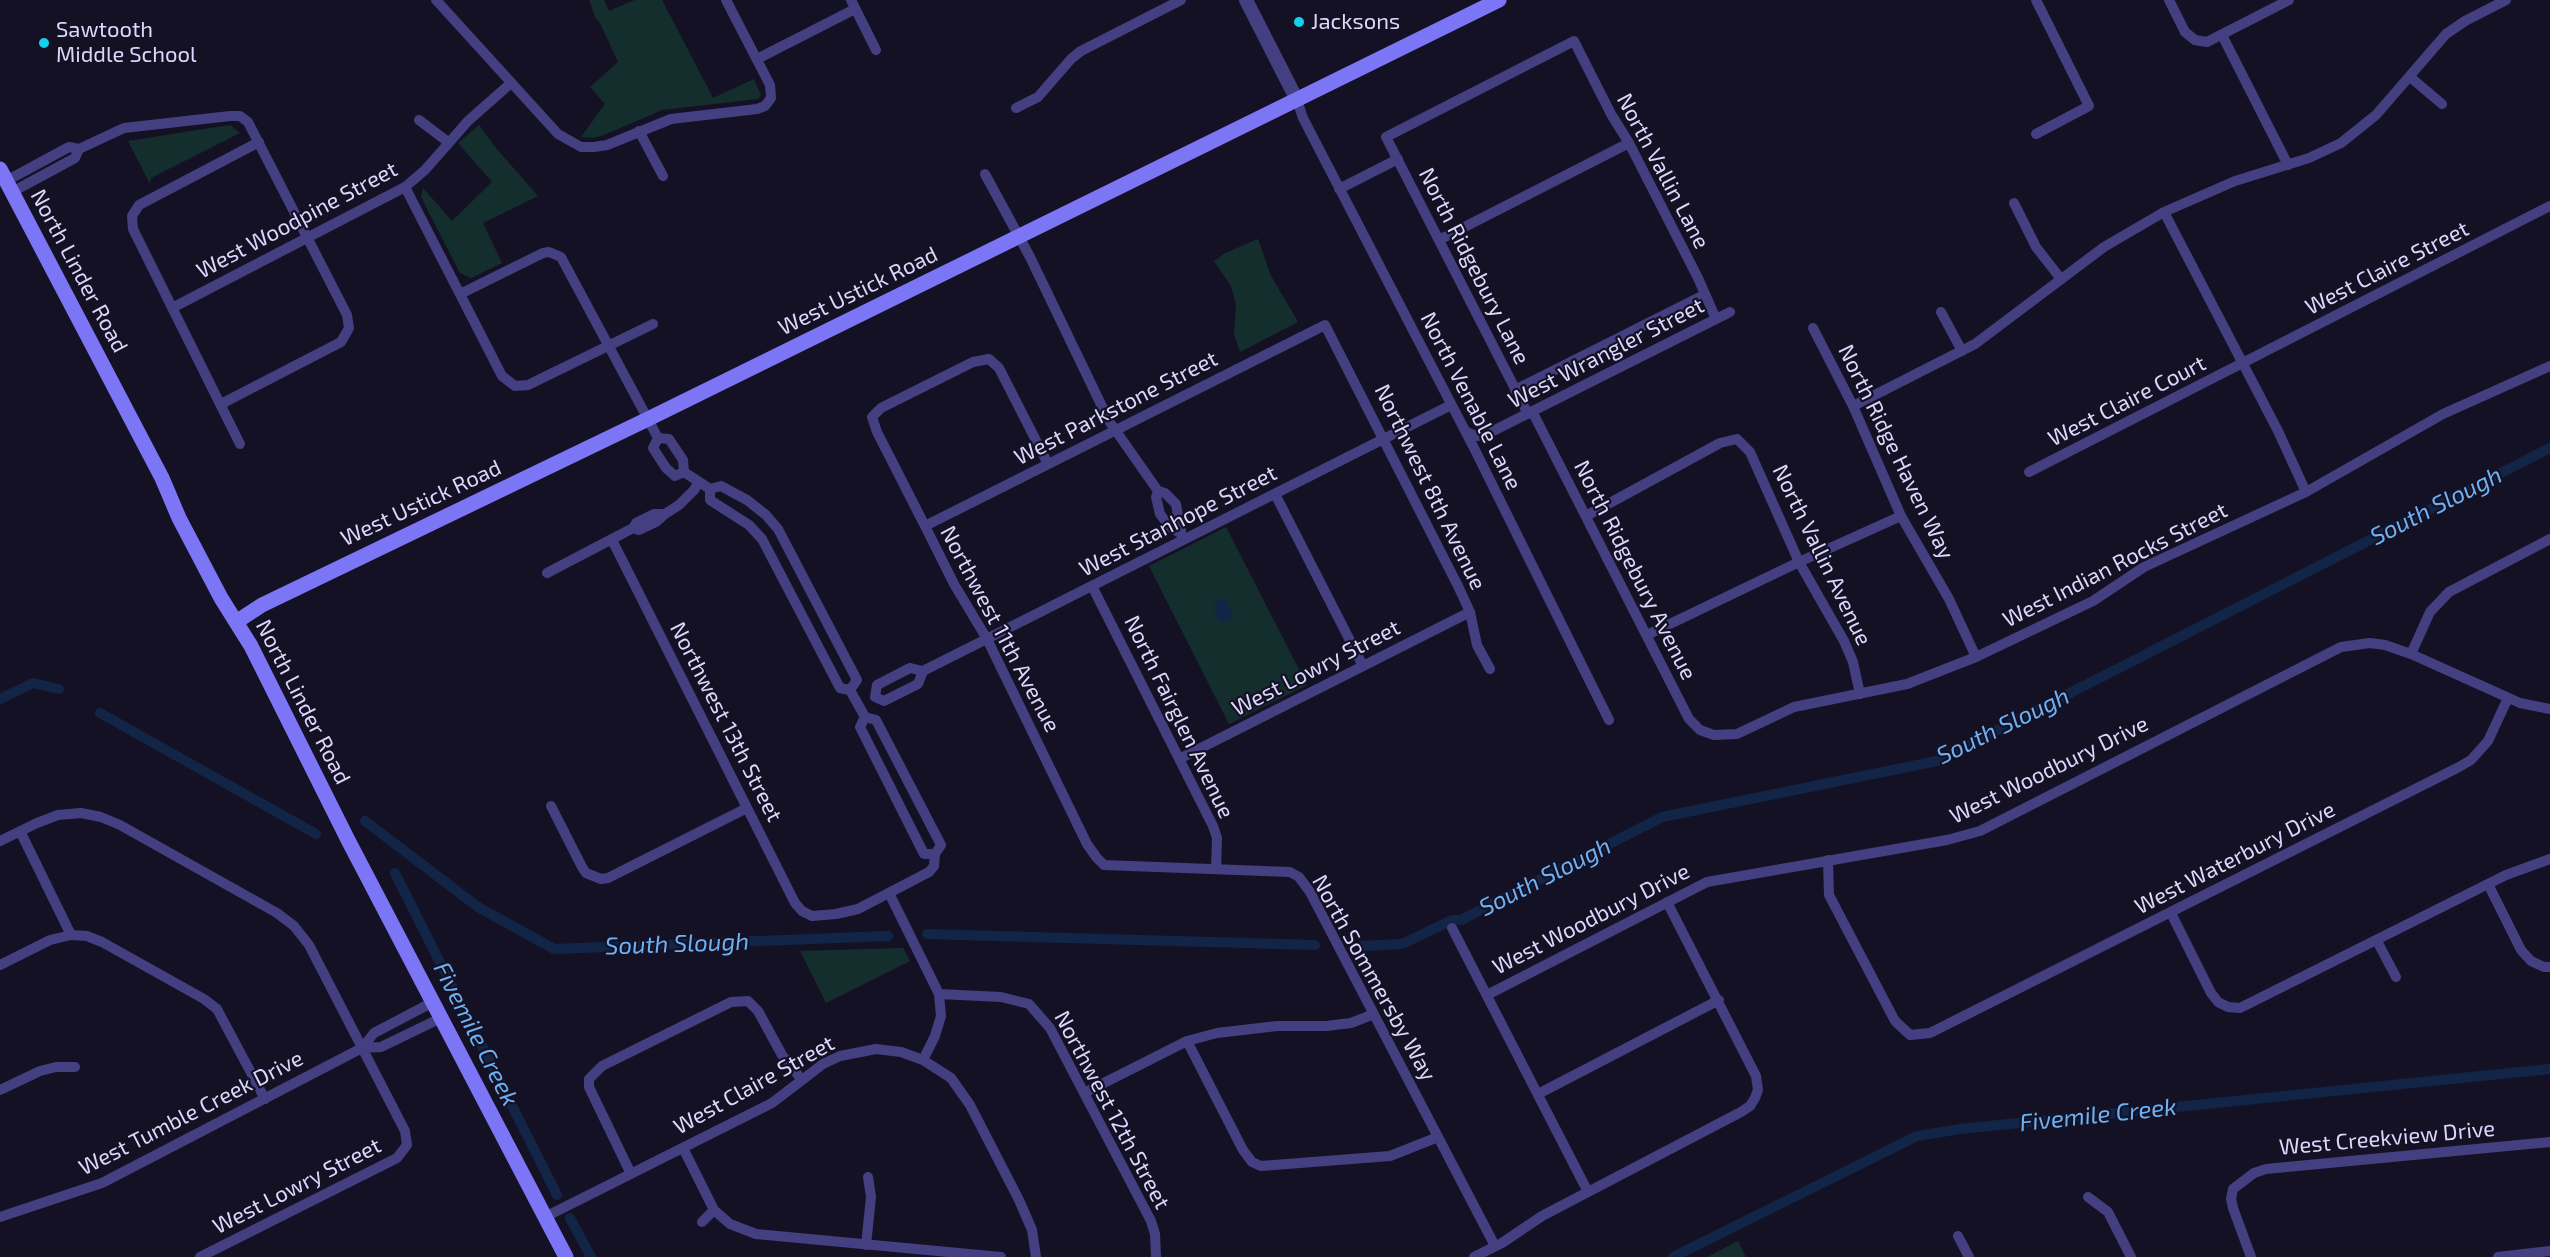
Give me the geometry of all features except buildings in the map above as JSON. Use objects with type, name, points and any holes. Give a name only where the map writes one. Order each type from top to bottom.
[{"type":"main road","name":"West Ustick Road","points":[[236,622],[262,605],[341,566],[648,419],[1499,0]]},
{"type":"main road","name":"North Linder Road","points":[[6,181],[157,469],[221,597],[251,645],[318,780],[566,1257]]},
{"type":"street","points":[[436,0],[558,134],[581,147],[607,145],[671,119],[757,109],[765,106],[771,98],[770,85],[726,0]]},
{"type":"street","points":[[1016,108],[1038,97],[1071,59],[1081,51],[1181,0]]},
{"type":"street","points":[[1246,0],[1297,100]]},
{"type":"street","points":[[2036,0],[2089,106],[2036,134]]},
{"type":"street","points":[[2169,0],[2185,32],[2195,40],[2206,42],[2289,0]]},
{"type":"street","points":[[1853,406],[1985,338],[2104,247],[2163,212],[2235,181],[2320,154],[2351,137],[2376,115],[2455,27],[2506,0]]},
{"type":"street","points":[[757,59],[853,5],[876,50]]},
{"type":"street","points":[[2222,35],[2288,165]]},
{"type":"street","name":"North Vallin Lane","points":[[1386,137],[1574,41],[1698,278],[1716,319]]},
{"type":"street","points":[[2410,76],[2442,104]]},
{"type":"street","name":"West Woodpine Street","points":[[172,308],[405,187],[425,170],[448,142],[511,83]]},
{"type":"street","name":"North Venable Lane","points":[[1297,100],[1303,118],[1466,432],[1609,720]]},
{"type":"street","points":[[6,181],[69,147],[79,149],[124,128],[230,116],[243,117],[252,128],[347,315],[349,327],[341,342],[220,404]]},
{"type":"street","points":[[419,120],[448,142]]},
{"type":"street","points":[[639,131],[663,176]]},
{"type":"street","name":"North Ridgebury Lane","points":[[1386,137],[1515,390],[1530,412]]},
{"type":"street","points":[[240,444],[133,229],[132,216],[139,205],[259,142]]},
{"type":"street","points":[[1439,240],[1629,143]]},
{"type":"street","points":[[1339,189],[1398,159]]},
{"type":"street","points":[[985,174],[1018,238],[1030,256],[1115,431],[1158,491],[1165,493],[1176,504],[1182,537]]},
{"type":"street","points":[[405,187],[502,376],[515,386],[528,385],[653,324]]},
{"type":"street","points":[[2014,203],[2036,247],[2061,279]]},
{"type":"street","name":"West Claire Street","points":[[2243,364],[2550,206]]},
{"type":"street","points":[[2163,212],[2278,431],[2306,492]]},
{"type":"street","points":[[460,294],[543,254],[556,254],[565,262],[658,438]]},
{"type":"street","points":[[1515,390],[1704,295]]},
{"type":"street","name":"West Wrangler Street","points":[[1466,432],[1476,436],[1485,435],[1730,312]]},
{"type":"street","points":[[1941,312],[1962,351]]},
{"type":"street","name":"West Parkstone Street","points":[[925,526],[1325,325]]},
{"type":"street","name":"Northwest 8th Avenue","points":[[1325,325],[1470,612],[1477,645],[1490,669]]},
{"type":"street","name":"North Ridge Haven Way","points":[[1813,328],[1853,406],[1901,516],[1949,599],[1976,657]]},
{"type":"street","name":"Northwest 11th Avenue","points":[[1048,464],[999,368],[989,359],[972,363],[952,372],[881,408],[872,417],[877,432],[954,584],[987,639],[1087,844],[1097,858]]},
{"type":"street","name":"West Claire Court","points":[[2029,472],[2243,364]]},
{"type":"street","name":"West Indian Rocks Street","points":[[1714,735],[1737,734],[1783,711],[1907,684],[1976,657],[2093,601],[2144,567],[2306,492],[2443,414],[2550,366]]},
{"type":"street","name":"West Stanhope Street","points":[[875,697],[876,685],[910,668],[923,671],[1092,586],[1182,537],[1275,494],[1451,405]]},
{"type":"street","name":"North Ridgebury Avenue","points":[[1530,412],[1586,516],[1689,719],[1700,730],[1714,735]]},
{"type":"street","points":[[658,438],[653,448],[666,468],[675,476],[684,472]]},
{"type":"street","points":[[658,438],[669,440],[683,460],[684,472]]},
{"type":"street","name":"North Vallin Avenue","points":[[1586,516],[1720,443],[1737,440],[1750,452],[1799,562],[1844,640],[1853,662],[1860,694]]},
{"type":"street","points":[[684,472],[710,489],[721,486],[747,500],[766,515],[778,529],[856,680],[850,690]]},
{"type":"street","points":[[547,573],[633,528],[639,530],[656,522],[679,505],[699,482]]},
{"type":"street","points":[[710,489],[710,500],[748,525],[762,539],[840,688],[850,690]]},
{"type":"street","points":[[1158,491],[1156,497],[1160,514],[1182,537]]},
{"type":"street","points":[[1275,494],[1364,666]]},
{"type":"street","points":[[1647,635],[1901,516]]},
{"type":"street","points":[[2411,654],[2430,612],[2449,592],[2550,539]]},
{"type":"street","name":"Northwest 13th Street","points":[[612,540],[795,903],[802,911],[812,915],[836,914],[858,909],[889,893]]},
{"type":"street","name":"North Fairglen Avenue","points":[[1092,586],[1213,826],[1217,837],[1216,868]]},
{"type":"street","name":"West Lowry Street","points":[[1179,759],[1470,612]]},
{"type":"street","name":"West Woodbury Drive","points":[[1487,995],[1707,882],[1947,840],[1980,831],[2341,647],[2378,644],[2411,654],[2508,698]]},
{"type":"street","name":"West Stanhope Street","points":[[858,705],[875,697],[884,701],[918,684],[923,671]]},
{"type":"street","points":[[850,690],[865,717],[876,720],[941,845],[934,854],[934,866],[929,872],[889,893],[939,994],[941,1016],[935,1036],[923,1060],[951,1078],[970,1106],[1032,1230],[1036,1257]]},
{"type":"street","points":[[2508,698],[2534,707],[2550,709]]},
{"type":"street","name":"West Waterbury Drive","points":[[1828,860],[1829,895],[1895,1021],[1902,1030],[1910,1035],[1930,1033],[2471,760],[2488,741],[2508,698]]},
{"type":"street","points":[[865,717],[860,727],[924,854],[934,854]]},
{"type":"street","points":[[551,807],[582,867],[593,878],[608,878],[747,808]]},
{"type":"street","points":[[0,841],[47,818],[81,813],[101,817],[120,825],[277,913],[294,926],[309,945],[362,1048]]},
{"type":"street","points":[[20,831],[71,935]]},
{"type":"street","name":"North Sommersby Way","points":[[1097,858],[1104,865],[1290,872],[1299,877],[1310,892],[1495,1246]]},
{"type":"street","points":[[2171,913],[2211,993],[2218,1002],[2228,1007],[2240,1008],[2523,867],[2550,859]]},
{"type":"street","points":[[2488,884],[2522,950],[2531,961],[2544,967],[2550,967]]},
{"type":"street","points":[[1474,1257],[1542,1216],[1750,1106],[1758,1090],[1756,1076],[1667,902]]},
{"type":"street","points":[[1452,928],[1588,1192]]},
{"type":"street","points":[[0,965],[50,940],[71,935],[87,936],[102,942],[204,999],[217,1009],[265,1099]]},
{"type":"street","points":[[2377,940],[2396,977]]},
{"type":"street","name":"Northwest 12th Street","points":[[939,994],[1001,997],[1029,1004],[1050,1028],[1151,1221],[1155,1234],[1156,1257]]},
{"type":"street","points":[[1538,1094],[1719,1000]]},
{"type":"street","points":[[631,1174],[591,1095],[589,1079],[602,1066],[730,1002],[748,1001],[758,1011],[782,1055],[802,1080]]},
{"type":"street","name":"West Tumble Creek Drive","points":[[362,1048],[374,1032],[433,1002]]},
{"type":"street","points":[[1084,1093],[1187,1041],[1217,1033],[1277,1026],[1326,1026],[1351,1023],[1374,1014]]},
{"type":"street","name":"West Tumble Creek Drive","points":[[0,1217],[102,1183],[362,1048],[381,1047],[441,1018]]},
{"type":"street","points":[[1187,1041],[1243,1150],[1252,1162],[1261,1166],[1390,1156],[1438,1137]]},
{"type":"street","name":"West Lowry Street","points":[[200,1257],[397,1158],[406,1145],[405,1131],[362,1048]]},
{"type":"street","name":"West Claire Street","points":[[545,1217],[772,1103],[824,1064],[840,1056],[876,1049],[901,1052],[923,1060]]},
{"type":"street","points":[[0,1090],[40,1071],[56,1067],[75,1067]]},
{"type":"street","name":"West Creekview Drive","points":[[2252,1257],[2232,1208],[2233,1189],[2246,1177],[2266,1169],[2550,1142]]},
{"type":"street","points":[[682,1148],[714,1210],[730,1224],[756,1234],[1000,1257]]},
{"type":"street","points":[[866,1245],[871,1197],[868,1178]]},
{"type":"street","points":[[2088,1197],[2108,1212],[2131,1257]]},
{"type":"street","points":[[702,1222],[714,1210]]},
{"type":"street","points":[[1958,1236],[1969,1257]]},
{"type":"street","points":[[2498,1257],[2550,1251]]},
{"type":"green space","points":[[589,0],[604,0],[609,11],[635,0],[662,0],[713,98],[754,79],[761,95],[758,99],[662,110],[604,135],[593,138],[581,137],[605,104],[590,87],[618,62]]},
{"type":"green space","points":[[230,125],[240,133],[151,178],[150,184],[128,141]]},
{"type":"green space","points":[[479,125],[538,196],[483,223],[502,263],[471,278],[460,273],[421,197],[423,188],[452,221],[492,182],[458,143]]},
{"type":"green space","points":[[1258,239],[1271,276],[1298,322],[1240,352],[1234,334],[1236,304],[1231,286],[1214,261],[1225,253]]},
{"type":"green space","points":[[1226,527],[1307,685],[1229,724],[1149,566]]},
{"type":"green space","points":[[903,948],[910,961],[826,1003],[800,951]]},
{"type":"green space","points":[[1738,1241],[1746,1257],[1707,1257]]},
{"type":"water","points":[[1224,598],[1234,617],[1222,623],[1219,617],[1216,619],[1213,614],[1217,612],[1213,604]]},
{"type":"waterway","name":"South Slough","points":[[1361,946],[1402,944],[1452,920],[1461,920],[1662,817],[1937,761],[2550,448]]},
{"type":"waterway","name":"Fivemile Creek","points":[[0,699],[33,683],[59,689]]},
{"type":"waterway","name":"Fivemile Creek","points":[[100,713],[316,834]]},
{"type":"waterway","name":"South Slough","points":[[365,821],[478,907],[554,949],[888,936]]},
{"type":"waterway","name":"Fivemile Creek","points":[[395,873],[557,1195]]},
{"type":"waterway","name":"South Slough","points":[[927,934],[1315,945]]},
{"type":"waterway","name":"Fivemile Creek","points":[[1673,1257],[1917,1136],[1960,1129],[2550,1069]]},
{"type":"waterway","name":"Fivemile Creek","points":[[570,1218],[591,1257]]},
{"type":"place","name":"Jacksons","points":[[1299,22]]},
{"type":"place","name":"Sawtooth Middle School","points":[[44,43]]}]
